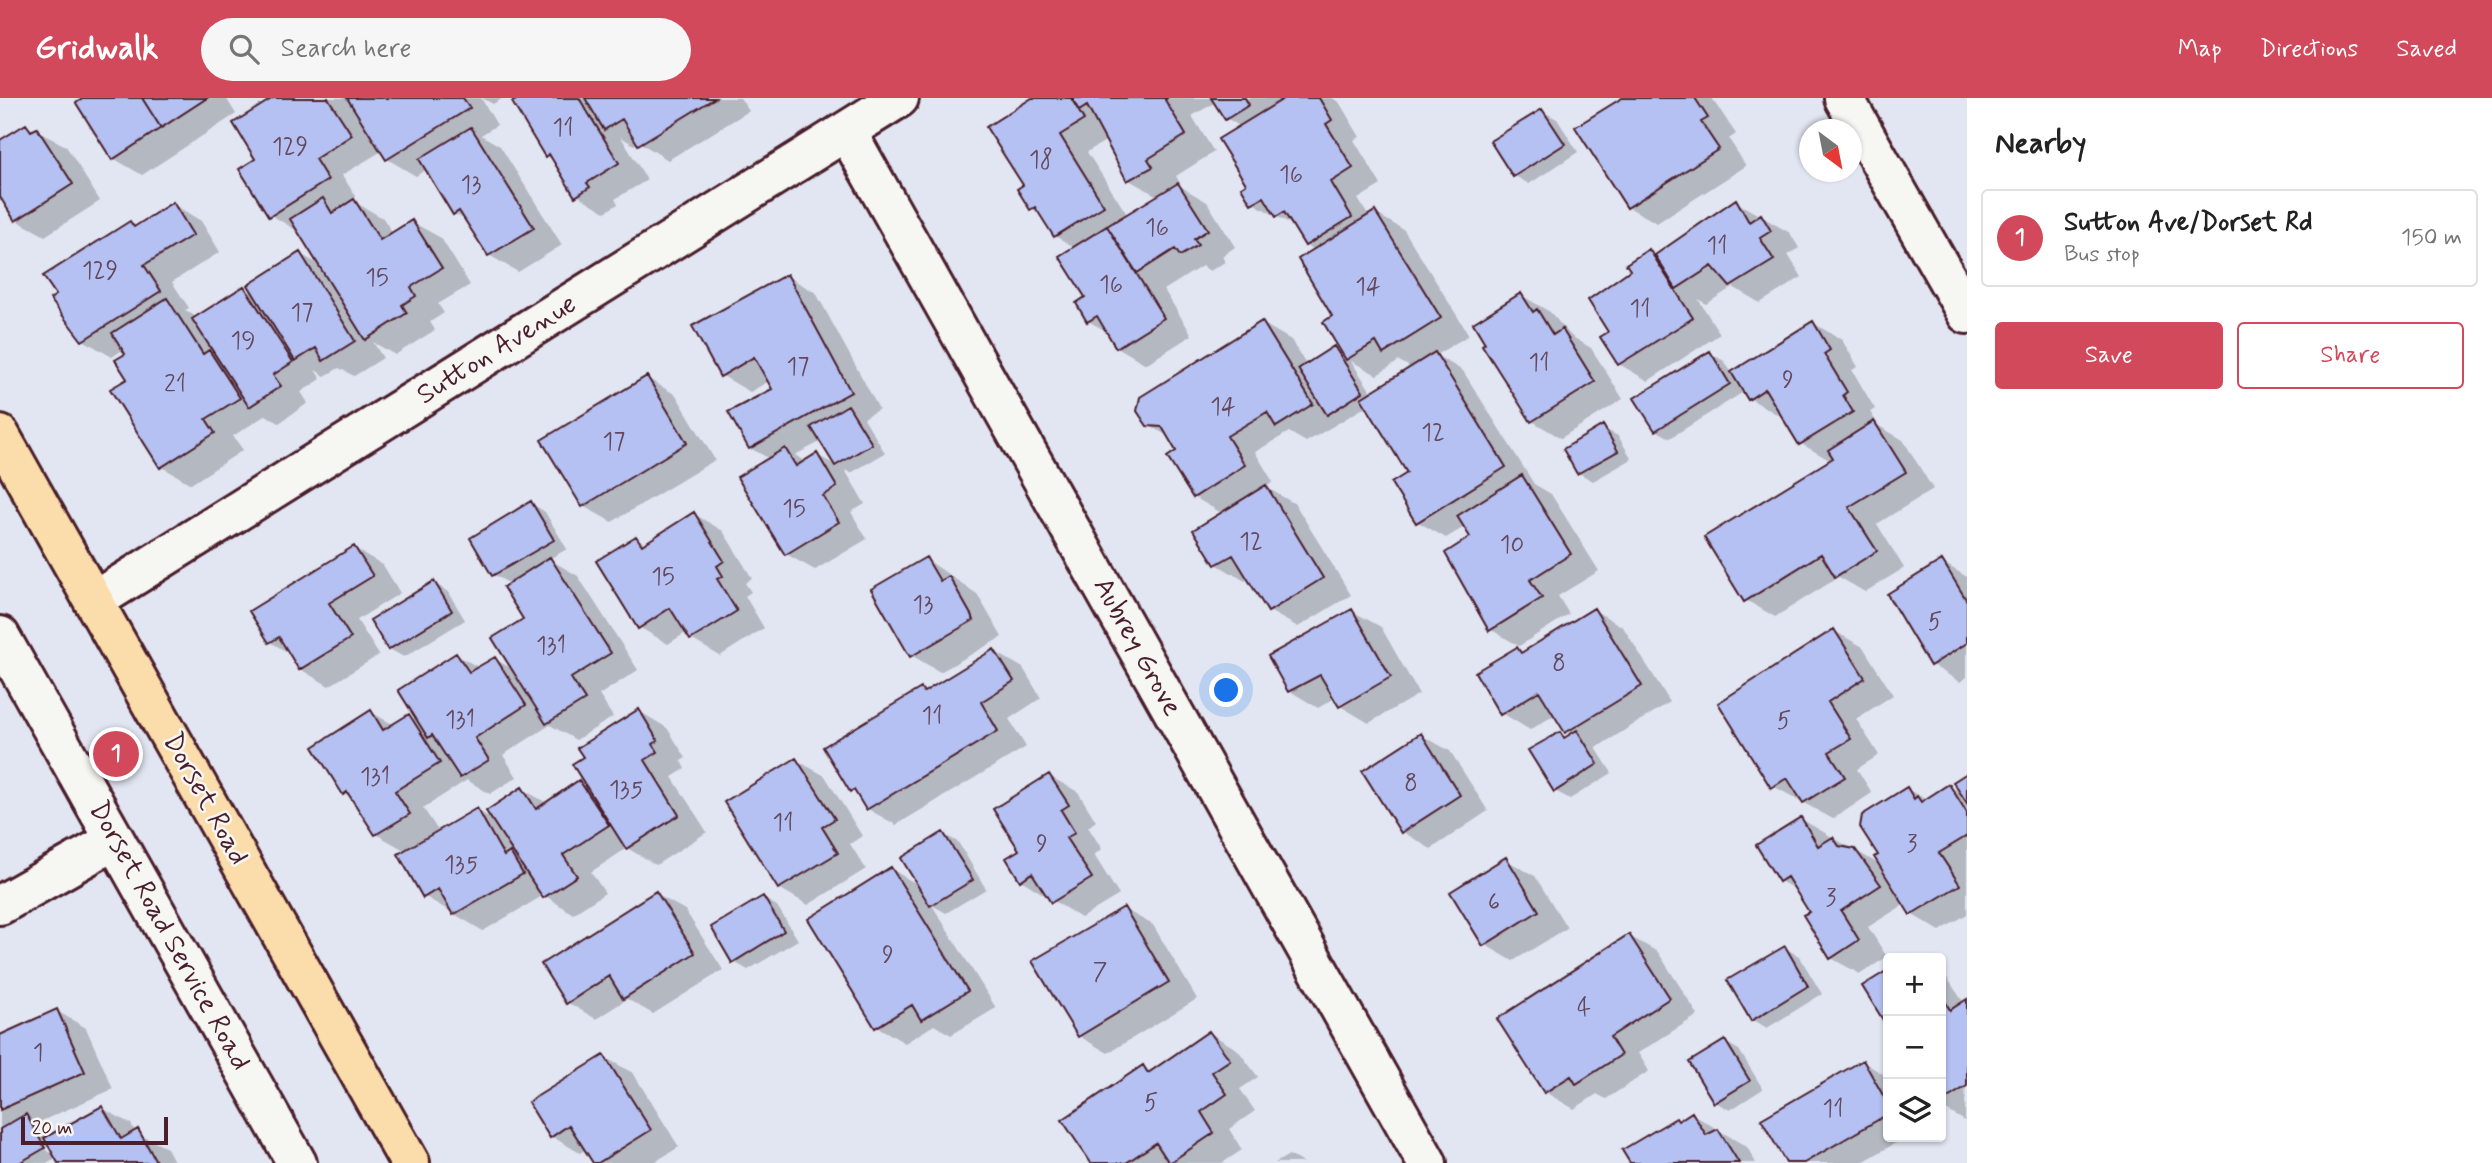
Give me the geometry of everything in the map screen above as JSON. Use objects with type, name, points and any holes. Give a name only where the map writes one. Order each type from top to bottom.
[{"type":"main road","name":"Dorset Road","points":[[0,435],[410,1163]]},
{"type":"street","points":[[1844,98],[1967,314]]},
{"type":"street","name":"Sutton Avenue","points":[[94,600],[869,111]]},
{"type":"street","name":"Aubrey Grove","points":[[869,111],[1427,1163]]},
{"type":"street","name":"Dorset Road Service Road","points":[[0,636],[297,1163]]},
{"type":"street","points":[[0,905],[115,840]]},
{"type":"building","points":[[84,98],[142,98],[161,128],[112,160],[76,103]]},
{"type":"building","points":[[142,98],[207,98],[161,128]]},
{"type":"building","points":[[273,98],[328,98],[352,135],[315,159],[328,180],[269,217],[239,169],[255,159],[233,123]]},
{"type":"building","points":[[347,98],[463,98],[470,108],[386,160]]},
{"type":"building","points":[[520,98],[579,98],[619,163],[587,183],[590,187],[575,197],[549,154],[545,157],[512,102]]},
{"type":"building","points":[[585,98],[715,98],[638,145],[622,119],[604,130]]},
{"type":"building","points":[[1032,98],[1071,98],[1084,120],[1060,135],[1104,206],[1054,237],[1035,207],[1030,210],[1017,189],[1023,185],[986,127]]},
{"type":"building","points":[[1072,98],[1167,98],[1165,100],[1186,135],[1148,159],[1153,167],[1127,181],[1087,106],[1079,111]]},
{"type":"building","points":[[1211,98],[1245,98],[1249,105],[1225,120]]},
{"type":"building","points":[[1285,98],[1319,98],[1332,120],[1326,124],[1353,168],[1331,182],[1352,217],[1305,246],[1284,212],[1276,217],[1264,197],[1251,204],[1241,187],[1246,184],[1218,139]]},
{"type":"building","points":[[1622,98],[1695,98],[1708,118],[1701,122],[1719,149],[1627,208],[1575,127]]},
{"type":"building","points":[[1542,109],[1565,144],[1513,177],[1490,141]]},
{"type":"building","points":[[26,124],[31,131],[37,128],[73,184],[15,221],[0,197],[0,140]]},
{"type":"building","points":[[471,127],[534,228],[488,256],[459,211],[453,215],[419,159]]},
{"type":"building","points":[[1178,183],[1208,230],[1194,239],[1198,245],[1180,256],[1175,249],[1137,273],[1107,226]]},
{"type":"building","points":[[323,198],[332,213],[354,199],[380,240],[412,220],[442,268],[411,287],[416,296],[402,305],[407,313],[365,340],[290,219]]},
{"type":"building","points":[[1736,199],[1749,222],[1761,214],[1771,231],[1760,238],[1774,260],[1730,287],[1712,266],[1676,289],[1655,255]]},
{"type":"building","points":[[173,202],[193,235],[144,265],[161,291],[82,341],[50,299],[56,295],[43,276],[130,221],[134,227]]},
{"type":"building","points":[[1375,211],[1441,318],[1383,354],[1376,342],[1346,360],[1323,322],[1332,316],[1298,259]]},
{"type":"building","points":[[1107,226],[1164,318],[1116,348],[1097,316],[1087,322],[1076,303],[1085,297],[1059,256]]},
{"type":"building","points":[[1649,249],[1693,318],[1618,365],[1600,337],[1608,332],[1588,300],[1630,270],[1626,264]]},
{"type":"building","points":[[300,252],[355,341],[323,361],[316,348],[295,361],[248,285]]},
{"type":"building","points":[[787,274],[851,392],[749,449],[728,412],[772,389],[754,357],[720,377],[692,326]]},
{"type":"building","points":[[244,286],[293,362],[273,375],[281,386],[249,407],[192,319]]},
{"type":"building","points":[[1521,293],[1533,312],[1537,309],[1553,335],[1562,329],[1595,382],[1531,422],[1482,345],[1485,343],[1473,323]]},
{"type":"building","points":[[167,298],[203,354],[209,350],[240,398],[206,419],[215,433],[160,468],[110,389],[127,379],[115,360],[125,354],[112,333]]},
{"type":"building","points":[[1262,321],[1313,404],[1276,427],[1267,412],[1227,436],[1245,465],[1193,498],[1167,457],[1176,451],[1162,427],[1147,426],[1137,411],[1140,397]]},
{"type":"building","points":[[1813,321],[1830,350],[1824,354],[1847,392],[1843,395],[1853,412],[1799,445],[1765,389],[1748,400],[1731,372]]},
{"type":"building","points":[[1334,346],[1363,392],[1327,415],[1298,369]]},
{"type":"building","points":[[1710,351],[1730,384],[1655,431],[1634,398]]},
{"type":"building","points":[[1435,352],[1506,467],[1416,523],[1391,483],[1407,473],[1361,398]]},
{"type":"building","points":[[647,376],[687,443],[582,507],[541,440]]},
{"type":"building","points":[[848,405],[872,444],[835,466],[811,427]]},
{"type":"building","points":[[1874,421],[1906,472],[1849,507],[1877,551],[1835,577],[1821,554],[1744,602],[1704,537],[1833,458],[1828,450]]},
{"type":"building","points":[[1603,425],[1618,451],[1577,474],[1563,449]]},
{"type":"building","points":[[785,448],[796,466],[817,453],[837,487],[823,496],[839,522],[785,555],[737,477]]},
{"type":"building","points":[[1522,475],[1571,554],[1530,580],[1542,598],[1489,631],[1445,553],[1470,537],[1457,516]]},
{"type":"building","points":[[1266,485],[1323,578],[1268,612],[1233,555],[1215,565],[1193,530]]},
{"type":"building","points":[[531,501],[554,540],[492,576],[470,538]]},
{"type":"building","points":[[694,512],[724,561],[717,566],[723,576],[717,579],[737,611],[690,640],[670,608],[638,629],[596,561],[636,536],[642,545]]},
{"type":"building","points":[[354,546],[373,576],[329,603],[351,638],[299,670],[279,637],[269,643],[249,611]]},
{"type":"building","points":[[550,557],[611,653],[571,678],[585,700],[546,724],[492,638],[523,619],[503,587]]},
{"type":"building","points":[[926,557],[940,581],[949,576],[974,620],[910,657],[871,589]]},
{"type":"building","points":[[1942,560],[1967,601],[1967,643],[1930,666],[1887,594]]},
{"type":"building","points":[[434,581],[452,611],[388,650],[370,620]]},
{"type":"building","points":[[1594,608],[1642,686],[1565,733],[1539,691],[1500,715],[1475,672],[1517,647],[1521,653]]},
{"type":"building","points":[[1352,609],[1391,677],[1339,707],[1320,675],[1288,692],[1268,656]]},
{"type":"building","points":[[1834,629],[1865,678],[1828,702],[1851,739],[1829,752],[1845,777],[1803,803],[1787,778],[1771,788],[1718,703]]},
{"type":"building","points":[[994,649],[1014,681],[981,702],[998,731],[866,810],[854,790],[850,792],[823,747],[921,688],[924,692]]},
{"type":"building","points":[[456,653],[469,672],[495,657],[526,705],[475,738],[489,760],[460,778],[432,735],[428,738],[398,690]]},
{"type":"building","points":[[639,709],[658,741],[653,744],[658,752],[645,760],[679,815],[626,849],[572,764],[583,757],[577,748]]},
{"type":"building","points":[[371,710],[383,730],[409,714],[440,763],[395,791],[410,814],[375,835],[347,792],[343,795],[313,747]]},
{"type":"building","points":[[1577,730],[1598,764],[1554,792],[1528,750],[1560,732],[1564,738]]},
{"type":"building","points":[[1421,733],[1460,795],[1401,833],[1362,771]]},
{"type":"building","points":[[796,758],[835,819],[822,827],[838,853],[778,889],[724,802]]},
{"type":"building","points":[[1967,773],[1967,803],[1953,782]]},
{"type":"building","points":[[1049,774],[1069,805],[1061,810],[1075,833],[1066,838],[1092,878],[1051,903],[1032,873],[1020,881],[1006,858],[1019,850],[993,809]]},
{"type":"building","points":[[579,780],[609,825],[563,855],[577,876],[543,898],[486,811],[522,787],[536,809]]},
{"type":"building","points":[[1949,784],[1967,813],[1967,836],[1939,853],[1960,885],[1910,915],[1874,857],[1878,855],[1860,827],[1862,815],[1907,787],[1914,799],[1917,796],[1921,802]]},
{"type":"building","points":[[477,808],[504,856],[510,852],[523,874],[453,915],[438,889],[423,898],[398,854]]},
{"type":"building","points":[[1801,817],[1818,846],[1833,837],[1839,846],[1855,849],[1881,885],[1841,911],[1859,940],[1830,959],[1803,915],[1809,912],[1787,877],[1779,882],[1756,845]]},
{"type":"building","points":[[943,832],[973,880],[930,906],[901,858]]},
{"type":"building","points":[[1506,857],[1539,911],[1483,946],[1450,892]]},
{"type":"building","points":[[891,867],[968,991],[921,1020],[912,1005],[875,1028],[808,919]]},
{"type":"building","points":[[656,891],[695,953],[623,999],[609,976],[566,1004],[541,964]]},
{"type":"building","points":[[763,896],[784,931],[732,963],[711,927]]},
{"type":"building","points":[[1124,907],[1169,982],[1078,1037],[1032,961]]},
{"type":"building","points":[[1629,934],[1670,998],[1610,1037],[1621,1055],[1576,1084],[1571,1076],[1544,1093],[1497,1019]]},
{"type":"building","points":[[1785,946],[1808,986],[1751,1021],[1727,980]]},
{"type":"building","points":[[1883,973],[1883,1020],[1862,986]]},
{"type":"building","points":[[1967,999],[1967,1086],[1946,1099],[1946,1003],[1950,1010]]},
{"type":"building","points":[[57,1009],[85,1072],[0,1110],[0,1035]]},
{"type":"building","points":[[1209,1031],[1230,1060],[1212,1072],[1227,1094],[1201,1112],[1214,1133],[1169,1163],[1156,1143],[1126,1163],[1091,1163],[1062,1120],[1143,1065],[1148,1073]]},
{"type":"building","points":[[1725,1040],[1750,1081],[1714,1103],[1689,1062]]},
{"type":"building","points":[[604,1055],[651,1130],[598,1163],[593,1163],[569,1125],[550,1138],[528,1102]]},
{"type":"building","points":[[1863,1060],[1883,1095],[1883,1117],[1804,1163],[1786,1163],[1761,1119]]},
{"type":"building","points":[[102,1106],[121,1139],[138,1129],[157,1163],[58,1163],[44,1138]]},
{"type":"building","points":[[1692,1112],[1706,1135],[1718,1129],[1739,1163],[1630,1163],[1622,1150],[1676,1118],[1678,1121]]},
{"type":"building","points":[[26,1114],[45,1148],[19,1163],[0,1163],[0,1129]]},
{"type":"place","name":"Sutton Ave/Dorset Rd","points":[[116,754]]}]
